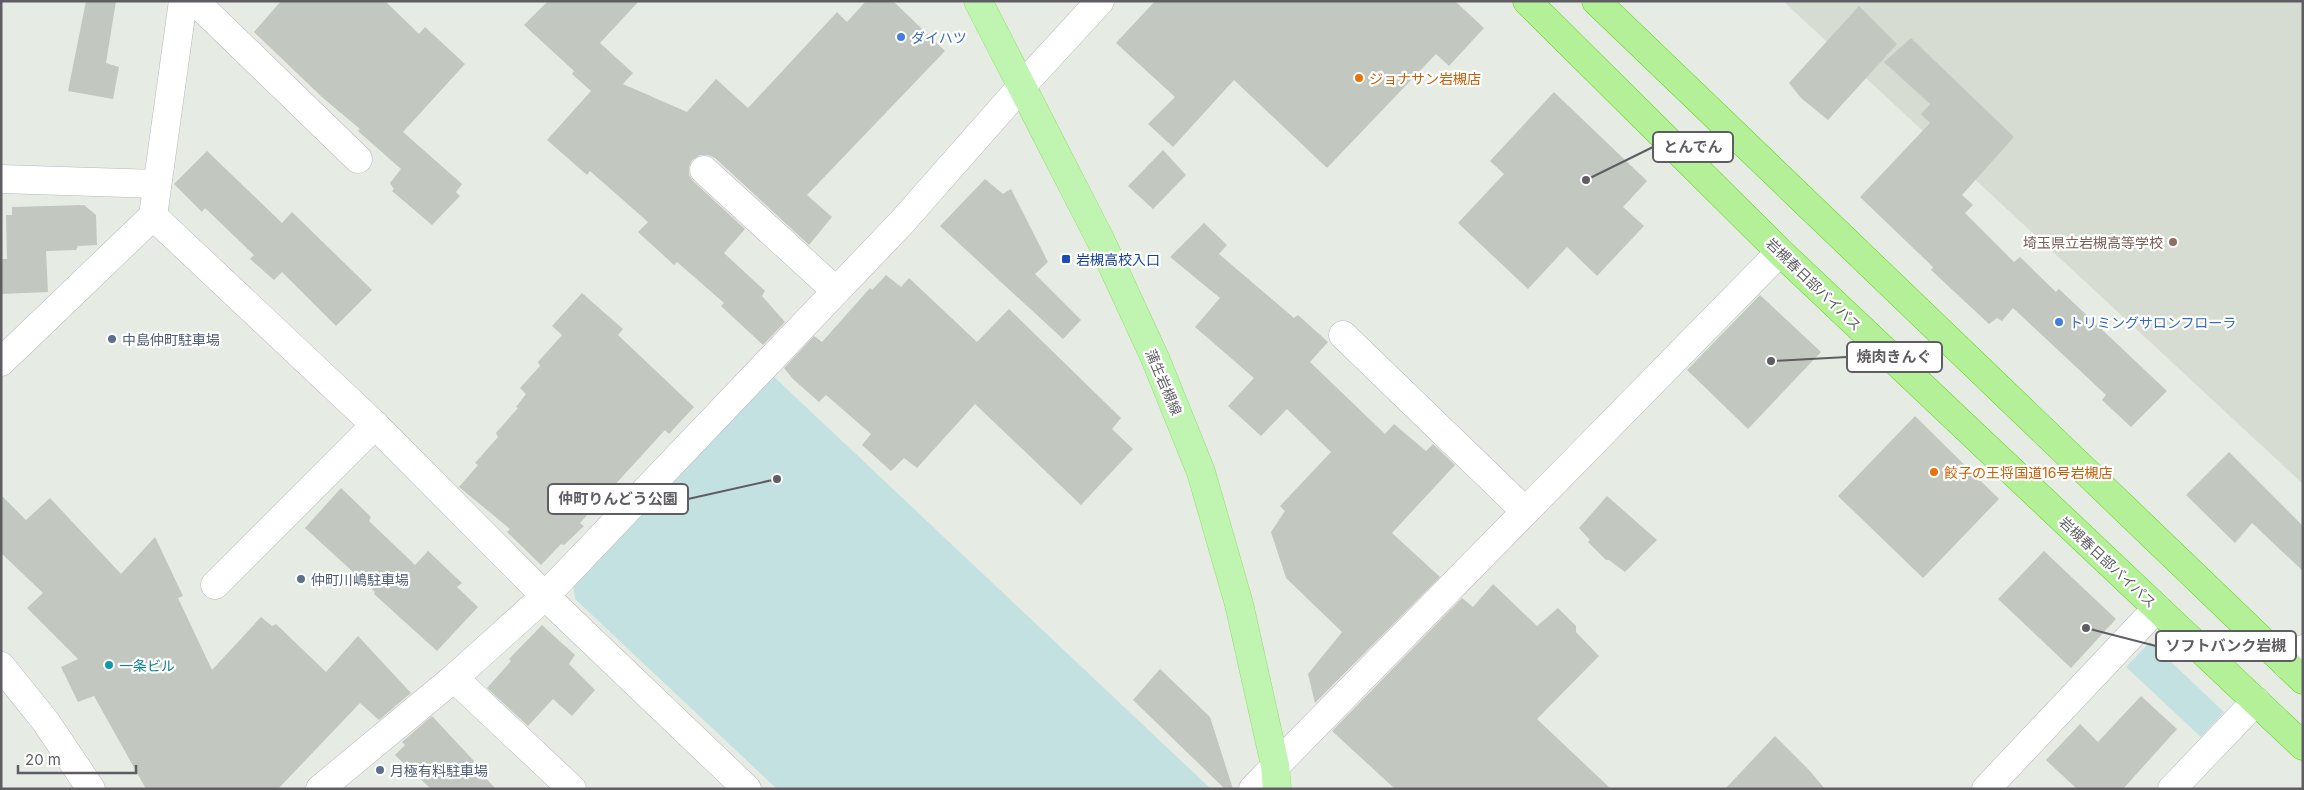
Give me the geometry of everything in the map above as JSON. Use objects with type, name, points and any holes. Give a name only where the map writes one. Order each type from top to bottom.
[{"type":"highway","name":"岩槻春日部バイパス","points":[[1527,1],[1780,252],[2303,746]]},
{"type":"highway","points":[[1596,1],[2298,665]]},
{"type":"main road","name":"蒲生岩槻線","points":[[978,1],[1100,239],[1155,358],[1201,472],[1239,604],[1276,777]]},
{"type":"street","points":[[320,789],[454,678],[545,596],[902,222],[1100,1]]},
{"type":"street","points":[[1,362],[153,216],[179,28],[196,3],[358,159]]},
{"type":"street","points":[[704,170],[836,291]]},
{"type":"street","points":[[1,179],[157,184]]},
{"type":"street","points":[[153,216],[375,425],[545,596],[747,789]]},
{"type":"street","points":[[1253,789],[1276,777],[1526,511],[1780,252]]},
{"type":"street","points":[[1343,335],[1526,511]]},
{"type":"street","points":[[215,585],[375,425]]},
{"type":"street","points":[[1986,789],[2157,608]]},
{"type":"street","points":[[1,666],[46,722],[91,789]]},
{"type":"street","points":[[454,678],[572,789]]},
{"type":"street","points":[[2172,789],[2256,700]]},
{"type":"shaded area","name":"埼玉県立岩槻高等学校","points":[[1783,1],[2303,1],[2303,484]]},
{"type":"shaded area","points":[[770,373],[1211,789],[777,789],[575,599],[573,584]]},
{"type":"shaded area","points":[[2150,642],[2224,712],[2201,737],[2126,667]]},
{"type":"building","points":[[86,1],[116,1],[106,63],[119,67],[113,99],[68,91]]},
{"type":"building","points":[[281,1],[385,1],[419,34],[425,27],[465,64],[403,132],[462,184],[456,192],[460,196],[432,225],[392,191],[394,189],[390,183],[401,169],[358,131],[360,129],[323,98],[254,32]]},
{"type":"building","points":[[548,1],[639,1],[600,43],[633,73],[623,84],[687,112],[716,79],[748,108],[837,12],[847,22],[866,1],[893,1],[945,51],[807,195],[832,217],[809,245],[715,158],[708,155],[700,155],[692,160],[689,167],[689,175],[693,181],[745,229],[724,253],[765,291],[762,296],[785,322],[763,345],[721,306],[724,303],[677,262],[674,265],[638,232],[648,222],[590,171],[587,175],[547,140],[591,91],[572,74],[574,71],[524,25]]},
{"type":"building","points":[[1155,1],[1455,1],[1484,28],[1449,66],[1436,54],[1327,168],[1234,80],[1173,147],[1148,124],[1175,97],[1116,43]]},
{"type":"building","points":[[1859,6],[1897,44],[1828,120],[1801,98],[1789,83]]},
{"type":"building","points":[[1911,38],[2014,137],[1962,195],[1973,205],[1965,213],[2014,262],[2020,257],[2056,292],[2059,289],[2167,391],[2131,427],[2102,400],[2106,395],[2013,308],[2002,321],[1997,318],[1989,324],[1931,270],[1933,267],[1860,197],[1930,123],[1921,114],[1930,104],[1884,62]]},
{"type":"building","points":[[1554,92],[1647,181],[1623,207],[1644,226],[1597,276],[1567,247],[1528,289],[1458,223],[1504,174],[1490,161]]},
{"type":"building","points":[[1163,150],[1186,175],[1153,209],[1128,186]]},
{"type":"building","points":[[207,151],[282,223],[292,212],[372,290],[336,326],[282,272],[274,280],[250,259],[254,255],[205,208],[202,212],[174,184]]},
{"type":"building","points":[[985,179],[1003,194],[1011,189],[1048,262],[1035,274],[1081,320],[1063,339],[940,226]]},
{"type":"building","points":[[84,205],[96,215],[97,245],[78,246],[76,250],[46,251],[48,292],[1,294],[1,259],[7,259],[6,215],[12,215],[12,207]]},
{"type":"building","points":[[1204,223],[1227,245],[1219,254],[1294,318],[1298,315],[1328,342],[1310,362],[1385,434],[1394,424],[1426,451],[1433,444],[1455,465],[1392,533],[1440,577],[1315,703],[1308,674],[1342,632],[1286,578],[1271,532],[1285,511],[1280,506],[1331,452],[1287,409],[1261,436],[1228,406],[1254,378],[1195,327],[1220,298],[1170,257]]},
{"type":"building","points":[[886,275],[901,287],[909,278],[977,342],[1009,309],[1121,418],[1112,429],[1133,449],[1081,505],[975,404],[917,468],[904,458],[891,471],[862,445],[871,434],[826,395],[819,402],[793,379],[784,368],[814,336],[822,342],[870,288],[872,290]]},
{"type":"building","points":[[582,293],[623,329],[618,335],[694,407],[669,434],[665,430],[580,523],[584,526],[564,545],[561,544],[541,565],[507,532],[510,529],[459,487],[478,465],[475,463],[498,437],[496,433],[518,408],[516,407],[526,394],[520,388],[540,366],[538,362],[562,335],[552,326]]},
{"type":"building","points":[[1760,295],[1821,352],[1748,429],[1687,370]]},
{"type":"building","points":[[1915,416],[1999,499],[1923,578],[1838,496]]},
{"type":"building","points":[[2229,452],[2303,526],[2303,571],[2252,523],[2235,543],[2186,495]]},
{"type":"building","points":[[341,488],[371,517],[369,521],[415,565],[428,551],[462,583],[457,587],[478,607],[437,651],[305,528]]},
{"type":"building","points":[[1,495],[26,520],[50,498],[121,574],[155,537],[183,596],[178,598],[212,670],[261,617],[272,626],[276,624],[326,672],[358,636],[411,693],[379,720],[360,703],[278,789],[146,789],[94,696],[78,702],[61,667],[78,659],[27,608],[43,593],[1,553]]},
{"type":"building","points":[[1607,496],[1657,540],[1625,572],[1609,560],[1606,560],[1588,542],[1590,540],[1579,528]]},
{"type":"building","points":[[2044,551],[2116,619],[2071,668],[1998,599]]},
{"type":"building","points":[[1493,584],[1537,626],[1558,608],[1576,626],[1576,632],[1599,656],[1537,719],[1611,789],[1395,789],[1332,731],[1462,598],[1473,607]]},
{"type":"building","points":[[542,625],[575,655],[569,664],[595,690],[572,716],[553,699],[528,726],[487,688],[511,661],[509,659]]},
{"type":"building","points":[[1160,669],[1210,717],[1233,789],[1225,789],[1133,700]]},
{"type":"building","points":[[2141,696],[2177,729],[2123,789],[2077,789],[2046,760],[2080,724],[2098,742]]},
{"type":"building","points":[[432,716],[474,761],[472,764],[496,789],[431,789],[395,755],[405,745],[402,742]]},
{"type":"building","points":[[1775,736],[1825,789],[1725,789]]},
{"type":"place","name":"ダイハツ","points":[[901,37]]},
{"type":"place","name":"ジョナサン岩槻店","points":[[1359,78]]},
{"type":"place","name":"とんでん","points":[[1586,180]]},
{"type":"place","name":"埼玉県立岩槻高等学校","points":[[2173,242]]},
{"type":"place","name":"岩槻高校入口","points":[[1066,259]]},
{"type":"place","name":"トリミングサロンフローラ","points":[[2059,322]]},
{"type":"place","name":"中島仲町駐車場","points":[[112,339]]},
{"type":"place","name":"焼肉きんぐ","points":[[1771,361]]},
{"type":"place","name":"餃子の王将国道16号岩槻店","points":[[1934,472]]},
{"type":"place","name":"仲町りんどう公園","points":[[777,479]]},
{"type":"place","name":"仲町川嶋駐車場","points":[[301,579]]},
{"type":"place","name":"ソフトバンク岩槻","points":[[2086,628]]},
{"type":"place","name":"一条ビル","points":[[109,665]]},
{"type":"place","name":"月極有料駐車場","points":[[380,770]]}]
